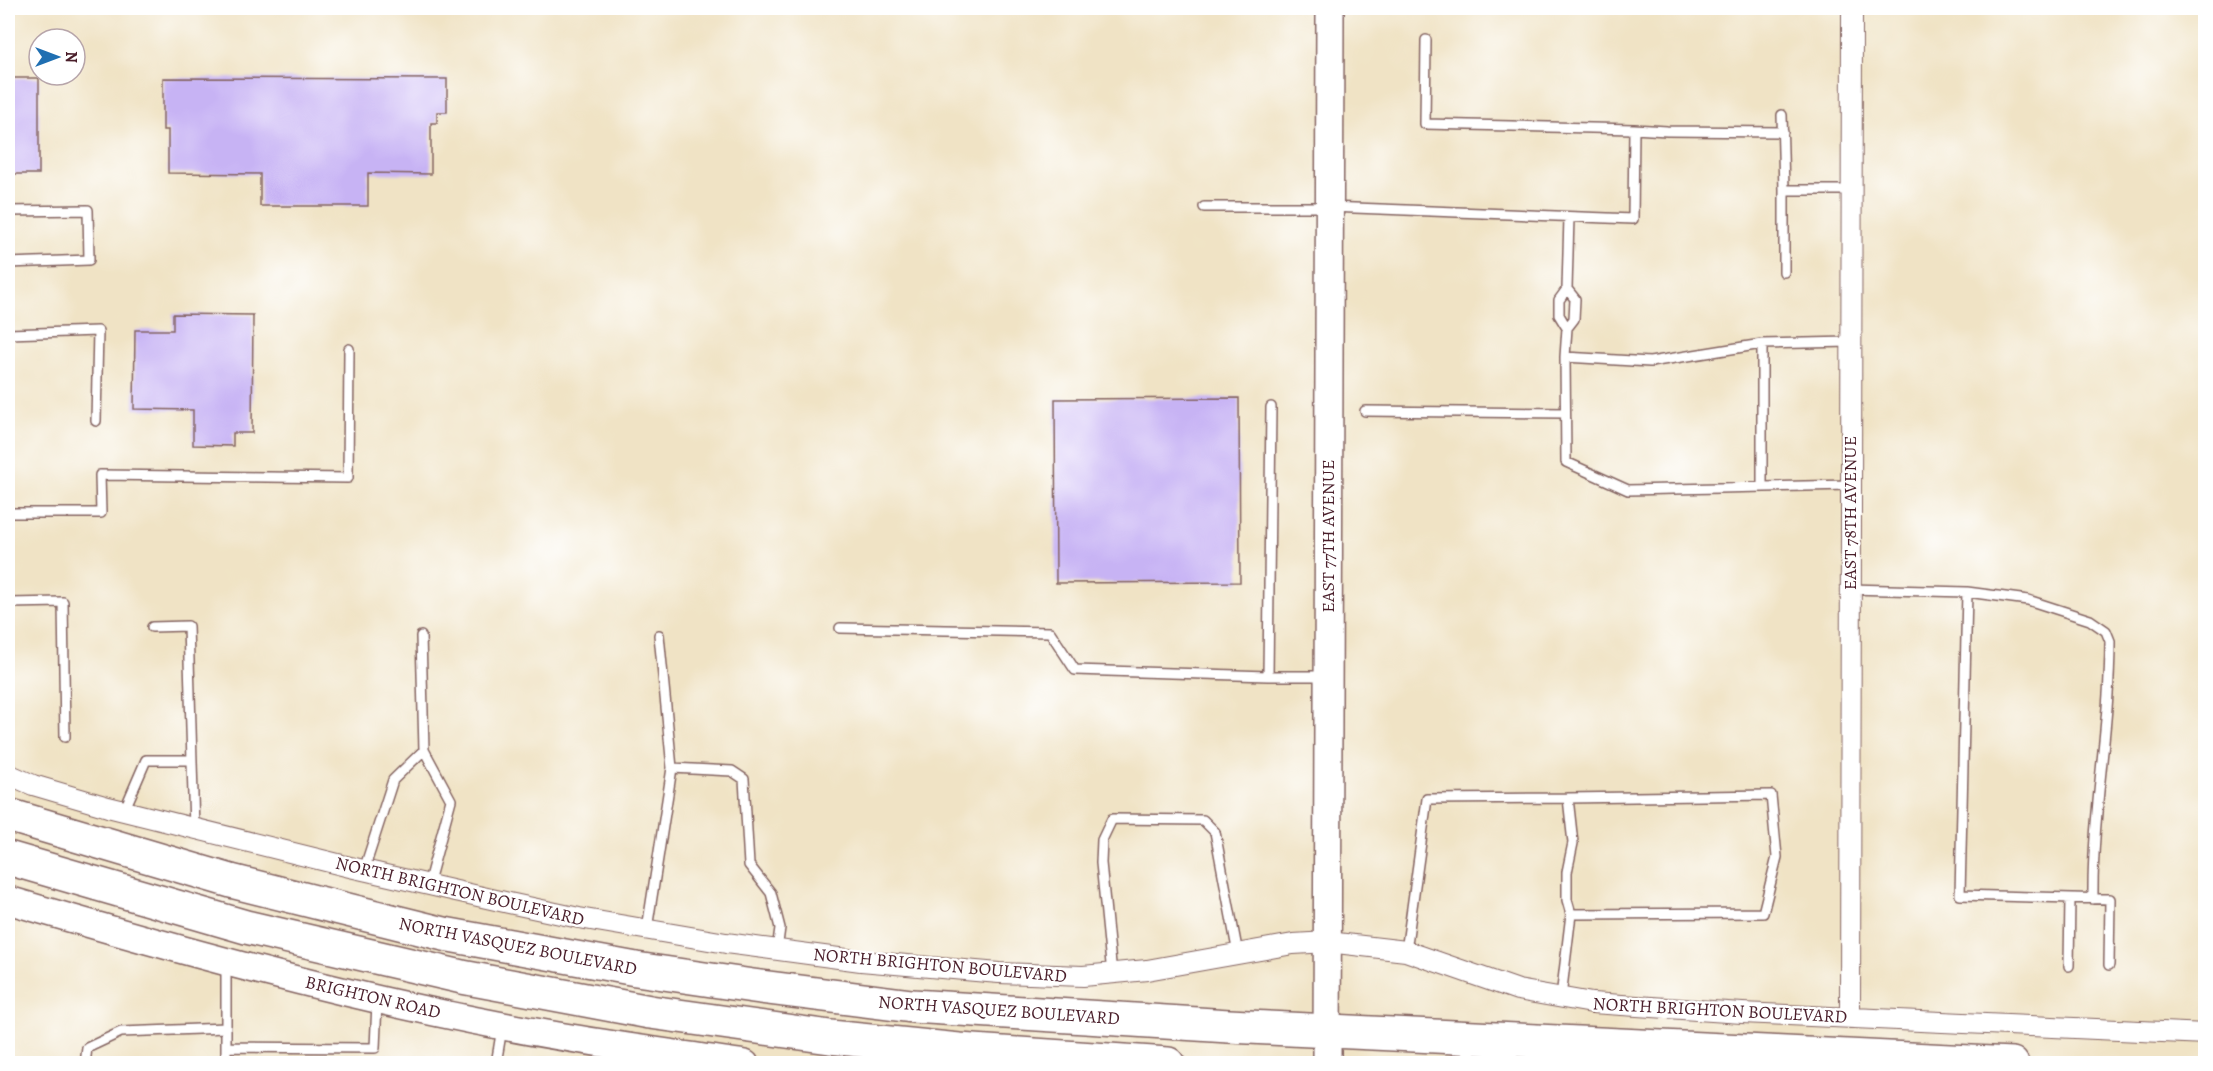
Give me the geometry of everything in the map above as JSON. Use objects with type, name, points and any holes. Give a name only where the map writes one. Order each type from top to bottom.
[{"type":"highway","name":"NORTH VASQUEZ BOULEVARD","points":[[8,815],[112,848],[320,904],[444,934],[636,969],[912,1006],[1229,1026],[2012,1064]]},
{"type":"highway","points":[[8,858],[246,927],[462,977],[638,1010],[830,1037],[959,1050],[1168,1064]]},
{"type":"street","name":"EAST 77TH AVENUE","points":[[1327,1064],[1330,8]]},
{"type":"street","name":"EAST 78TH AVENUE","points":[[1850,1018],[1849,590],[1852,8]]},
{"type":"street","name":"NORTH BRIGHTON BOULEVARD","points":[[8,774],[33,785],[124,811],[428,885],[579,918],[861,961],[999,973],[1083,976],[1146,970],[1293,944],[1328,942],[1406,951],[1518,990],[1626,1006],[2205,1034]]},
{"type":"street","name":"BRIGHTON ROAD","points":[[8,900],[226,962],[502,1026],[695,1060],[745,1064]]},
{"type":"lane","points":[[1426,40],[1425,124],[1783,132]]},
{"type":"lane","points":[[1782,115],[1784,272]]},
{"type":"lane","points":[[1204,207],[1329,207],[1633,219],[1634,129]]},
{"type":"lane","points":[[1784,190],[1851,190]]},
{"type":"lane","points":[[8,212],[88,210],[88,260],[8,263]]},
{"type":"lane","points":[[1567,328],[1559,315],[1559,300],[1567,289],[1569,217]]},
{"type":"lane","points":[[1567,289],[1575,299],[1574,319],[1567,328],[1565,357],[1566,462],[1628,490],[1850,485]]},
{"type":"lane","points":[[8,334],[98,331],[96,421]]},
{"type":"lane","points":[[1565,357],[1650,362],[1762,344],[1851,342]]},
{"type":"lane","points":[[1762,344],[1762,487]]},
{"type":"lane","points":[[8,513],[100,513],[100,475],[348,478],[349,349]]},
{"type":"lane","points":[[1268,676],[1271,407]]},
{"type":"lane","points":[[1365,411],[1566,413]]},
{"type":"lane","points":[[1849,590],[1967,592],[2028,600],[2091,620],[2106,631],[2110,641],[2103,760],[2093,852],[2093,899]]},
{"type":"lane","points":[[1967,592],[1960,895],[2110,899],[2109,965]]},
{"type":"lane","points":[[8,621],[10,621],[9,603],[63,602],[65,737]]},
{"type":"lane","points":[[152,627],[188,626],[194,828]]},
{"type":"lane","points":[[840,628],[1050,632],[1075,670],[1328,676]]},
{"type":"lane","points":[[647,929],[672,768],[659,635]]},
{"type":"lane","points":[[422,636],[424,750],[451,800],[428,885]]},
{"type":"lane","points":[[364,870],[393,780],[424,750]]},
{"type":"lane","points":[[124,811],[146,760],[192,760]]},
{"type":"lane","points":[[672,768],[732,771],[744,779],[749,865],[771,893],[780,928],[777,950]]},
{"type":"lane","points":[[1406,951],[1427,800],[1771,795],[1777,857],[1763,913],[1571,914]]},
{"type":"lane","points":[[1562,998],[1571,914],[1567,900],[1567,872],[1574,843],[1568,798]]},
{"type":"lane","points":[[1112,974],[1101,863],[1102,840],[1112,819],[1203,820],[1215,832],[1238,954]]},
{"type":"lane","points":[[2069,966],[2070,898]]},
{"type":"lane","points":[[226,962],[226,1064]]},
{"type":"lane","points":[[226,1047],[375,1048],[378,998]]},
{"type":"lane","points":[[496,1064],[502,1026]]},
{"type":"lane","points":[[85,1064],[87,1048],[121,1032],[226,1028]]},
{"type":"building","points":[[8,78],[27,78],[27,87],[39,87],[39,174],[8,174]]},
{"type":"building","points":[[163,78],[447,79],[447,112],[437,112],[437,123],[431,123],[431,174],[368,173],[368,206],[260,206],[260,174],[168,173],[168,130],[163,130]]},
{"type":"building","points":[[173,314],[253,315],[252,433],[233,433],[233,446],[193,445],[193,410],[134,409],[135,330],[173,330]]},
{"type":"building","points":[[1239,398],[1240,582],[1056,583],[1055,399]]}]
